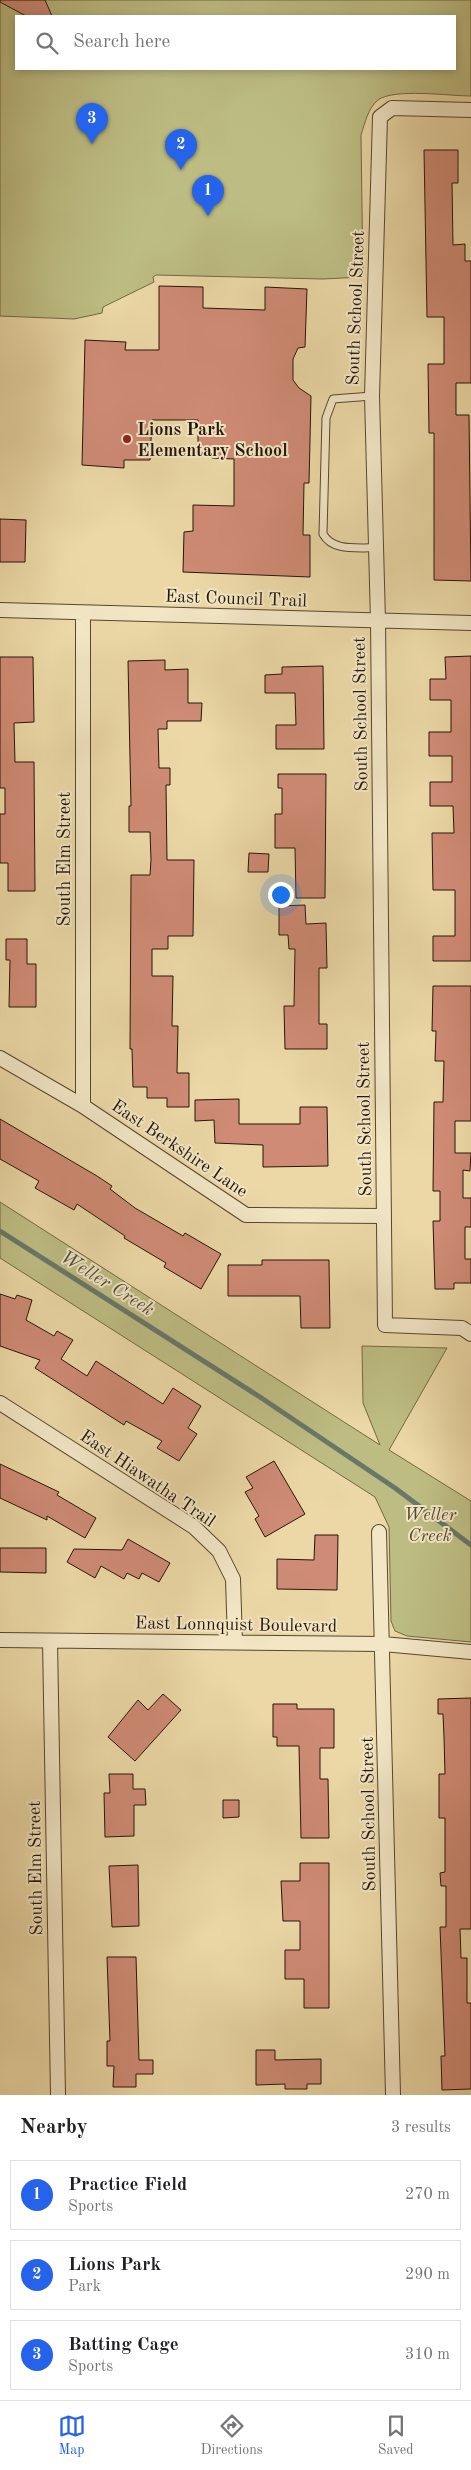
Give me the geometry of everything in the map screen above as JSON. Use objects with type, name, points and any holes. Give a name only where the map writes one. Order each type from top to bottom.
[{"type":"street","name":"South School Street","points":[[471,110],[392,108],[380,117],[372,396],[377,548],[385,1325],[462,1328],[471,1334]]},
{"type":"street","name":"East Council Trail","points":[[0,610],[471,623]]},
{"type":"street","name":"South Elm Street","points":[[83,612],[83,1106]]},
{"type":"street","name":"East Berkshire Lane","points":[[0,1058],[83,1106],[246,1215],[384,1216]]},
{"type":"street","name":"East Hiawatha Trail","points":[[0,1403],[194,1527],[220,1551],[233,1579],[235,1642]]},
{"type":"street","name":"South School Street","points":[[379,1532],[393,2095]]},
{"type":"street","name":"East Lonnquist Boulevard","points":[[0,1640],[382,1644],[471,1652]]},
{"type":"street","name":"South Elm Street","points":[[50,1641],[58,2095]]},
{"type":"lane","points":[[372,396],[333,399],[328,407],[326,418],[323,534],[326,541],[334,546],[377,548]]},
{"type":"green space","points":[[0,0],[471,0],[471,96],[396,94],[378,100],[367,116],[361,135],[363,277],[323,279],[156,275],[153,277],[154,282],[103,307],[102,313],[74,319],[0,316]]},
{"type":"green space","name":"Weller Creek","points":[[0,1202],[380,1445],[363,1403],[362,1346],[447,1348],[389,1450],[471,1501],[471,1642],[407,1636],[395,1631],[391,1621],[389,1527],[375,1497],[0,1258]]},
{"type":"building","points":[[0,0],[45,0],[52,15],[24,15],[0,2]]},
{"type":"building","points":[[424,150],[458,150],[458,183],[452,183],[453,245],[465,244],[465,261],[471,261],[471,383],[456,383],[456,415],[469,415],[471,581],[434,580],[434,433],[429,433],[428,364],[444,364],[444,317],[427,317]]},
{"type":"building","points":[[159,286],[203,287],[203,308],[265,310],[265,287],[307,289],[305,347],[298,348],[293,359],[293,380],[299,388],[311,396],[309,483],[304,483],[303,535],[310,535],[310,577],[183,572],[184,532],[193,531],[193,505],[234,506],[234,459],[212,458],[198,442],[198,420],[152,420],[150,460],[124,460],[124,468],[82,465],[85,340],[126,342],[125,350],[159,350]]},
{"type":"building","points":[[0,519],[26,520],[25,562],[0,562]]},
{"type":"building","points":[[471,656],[471,961],[433,961],[433,936],[455,936],[455,890],[433,890],[432,833],[454,833],[453,806],[430,806],[430,782],[452,782],[452,756],[429,756],[429,732],[451,732],[451,700],[430,700],[430,679],[446,679],[445,657]]},
{"type":"building","points":[[0,657],[33,657],[34,722],[14,723],[15,762],[34,762],[35,891],[8,891],[8,863],[0,863],[0,814],[5,814],[5,788],[0,788]]},
{"type":"building","points":[[165,660],[165,670],[188,669],[188,703],[202,703],[201,721],[167,721],[167,729],[158,729],[159,768],[170,768],[170,785],[166,785],[167,860],[194,860],[193,936],[168,936],[168,949],[152,949],[152,976],[173,976],[172,1026],[178,1026],[177,1073],[189,1073],[189,1107],[167,1107],[167,1098],[147,1098],[147,1087],[133,1087],[132,1049],[130,1049],[131,875],[150,875],[151,860],[150,832],[129,832],[129,806],[131,806],[128,661]]},
{"type":"building","points":[[323,666],[324,749],[276,749],[276,725],[296,725],[295,693],[265,693],[265,675],[282,674],[282,667]]},
{"type":"building","points":[[278,774],[326,774],[325,898],[296,898],[295,848],[275,848],[275,814],[282,814],[282,788],[278,788]]},
{"type":"building","points":[[249,853],[269,854],[268,872],[248,872]]},
{"type":"building","points":[[305,905],[306,924],[326,923],[327,968],[319,968],[319,1024],[327,1024],[327,1049],[285,1049],[284,1006],[294,1006],[295,949],[289,949],[288,935],[279,935],[279,906]]},
{"type":"building","points":[[6,939],[27,939],[27,964],[36,964],[36,1007],[9,1007],[10,960],[6,960]]},
{"type":"building","points":[[433,986],[471,986],[471,1121],[455,1121],[455,1153],[471,1153],[470,1171],[463,1170],[463,1198],[471,1198],[471,1227],[465,1227],[465,1259],[471,1259],[471,1283],[454,1283],[454,1289],[435,1289],[433,1221],[440,1221],[440,1191],[433,1191],[434,1102],[443,1102],[444,1061],[435,1061],[436,1031],[432,1031]]},
{"type":"building","points":[[239,1099],[239,1124],[300,1124],[300,1107],[327,1107],[328,1166],[263,1167],[263,1145],[215,1143],[214,1120],[195,1121],[195,1100]]},
{"type":"building","points":[[0,1119],[97,1176],[112,1186],[110,1189],[135,1208],[183,1236],[185,1233],[221,1254],[201,1289],[164,1267],[166,1263],[124,1238],[125,1236],[77,1204],[74,1210],[35,1188],[39,1181],[0,1159]]},
{"type":"building","points":[[262,1260],[329,1260],[330,1328],[301,1328],[300,1296],[228,1296],[228,1265],[262,1265]]},
{"type":"building","points":[[0,1294],[15,1299],[17,1295],[32,1300],[26,1320],[54,1336],[57,1331],[73,1340],[61,1359],[87,1376],[96,1361],[163,1404],[173,1388],[201,1406],[188,1428],[197,1434],[179,1461],[157,1448],[162,1441],[126,1421],[124,1425],[35,1368],[40,1360],[0,1346]]},
{"type":"building","points":[[274,1461],[305,1514],[265,1537],[255,1519],[259,1516],[245,1492],[253,1488],[246,1477]]},
{"type":"building","points":[[0,1464],[59,1492],[57,1495],[96,1518],[85,1538],[47,1516],[47,1520],[0,1498]]},
{"type":"building","points":[[315,1535],[338,1535],[337,1590],[277,1589],[277,1559],[314,1560]]},
{"type":"building","points":[[128,1539],[170,1563],[159,1582],[142,1573],[139,1579],[127,1573],[124,1579],[101,1566],[95,1578],[67,1562],[74,1549],[122,1550]]},
{"type":"building","points":[[0,1548],[46,1548],[46,1573],[0,1572]]},
{"type":"building","points":[[163,1694],[181,1710],[135,1761],[108,1737],[138,1700],[148,1710]]},
{"type":"building","points":[[471,1698],[471,1929],[460,1929],[461,1958],[467,1958],[467,2003],[471,2003],[471,2089],[442,2090],[441,2056],[445,2056],[440,1927],[446,1927],[446,1886],[441,1886],[440,1873],[445,1872],[445,1818],[439,1818],[439,1774],[445,1774],[443,1714],[438,1714],[438,1699]]},
{"type":"building","points":[[273,1704],[297,1704],[297,1709],[334,1709],[334,1748],[320,1748],[320,1779],[328,1779],[329,1838],[301,1838],[299,1746],[277,1746],[277,1737],[273,1737]]},
{"type":"building","points":[[109,1774],[133,1774],[133,1789],[145,1789],[146,1805],[134,1805],[134,1836],[105,1837],[104,1793],[110,1793]]},
{"type":"building","points":[[223,1800],[239,1800],[239,1817],[223,1818]]},
{"type":"building","points":[[300,1863],[329,1863],[329,2008],[304,2008],[304,1979],[285,1979],[285,1950],[300,1950],[300,1921],[283,1921],[281,1881],[300,1881]]},
{"type":"building","points":[[138,1865],[139,1926],[112,1927],[109,1866]]},
{"type":"building","points":[[107,1957],[136,1957],[139,2060],[153,2060],[153,2074],[136,2074],[136,2087],[113,2087],[114,2066],[107,2066],[107,2041],[110,2041]]},
{"type":"building","points":[[256,2050],[275,2050],[275,2060],[321,2059],[321,2084],[307,2084],[307,2089],[285,2089],[285,2084],[256,2085]]},
{"type":"waterway","name":"Weller Creek","points":[[0,1231],[260,1397],[395,1488],[471,1545]]},
{"type":"place","name":"Batting Cage","points":[[92,144]]},
{"type":"place","name":"Lions Park","points":[[181,170]]},
{"type":"place","name":"Practice Field","points":[[208,216]]},
{"type":"place","name":"Lions Park Elementary School","points":[[127,439]]}]
